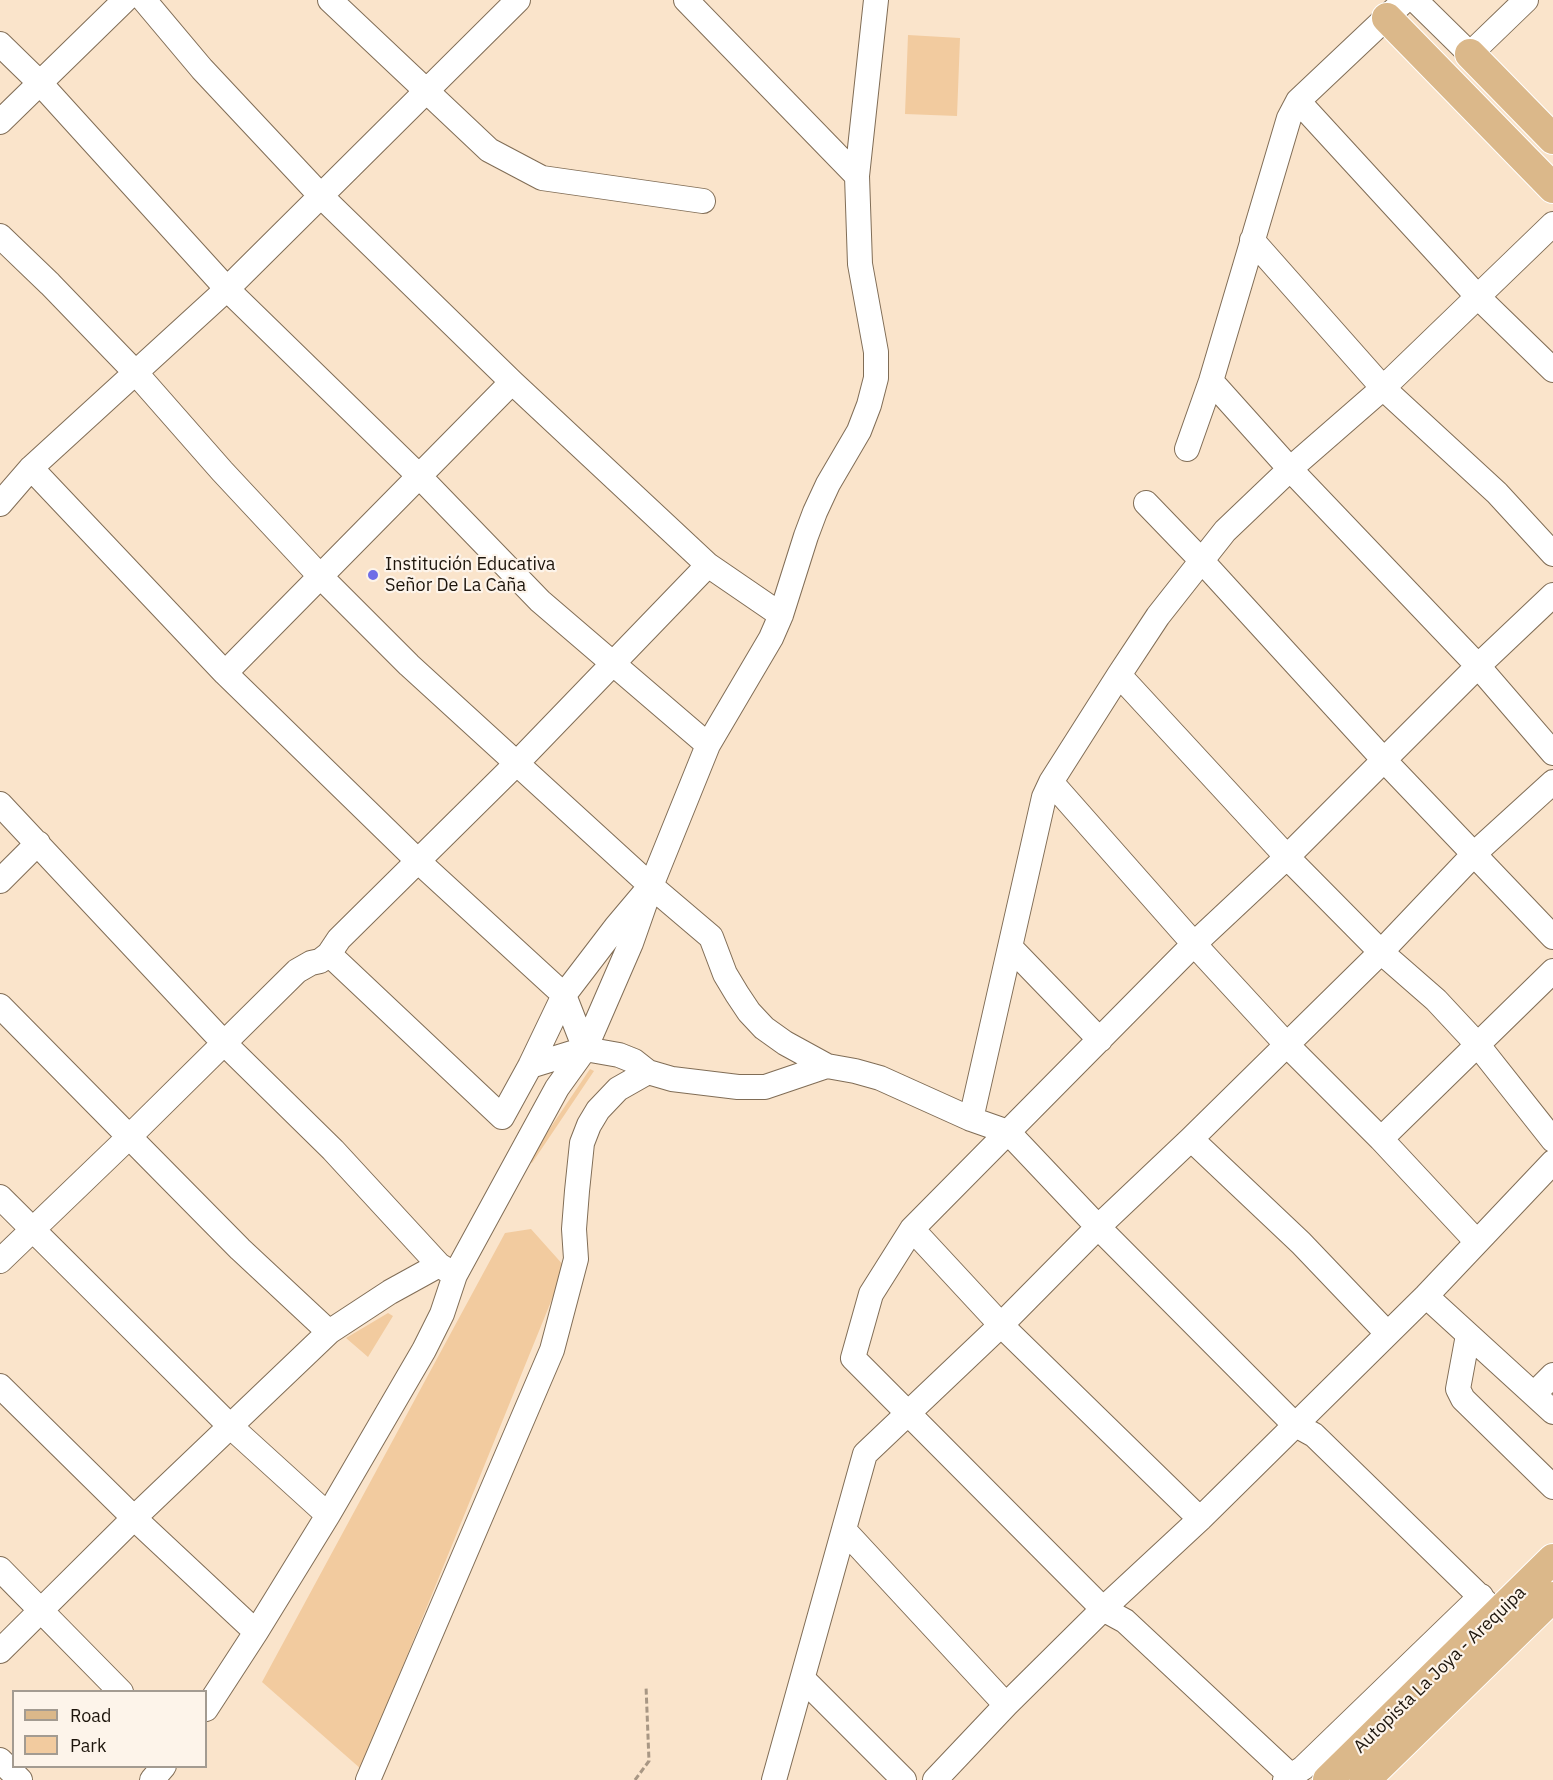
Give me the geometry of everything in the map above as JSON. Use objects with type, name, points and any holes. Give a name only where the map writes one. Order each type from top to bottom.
[{"type":"main road","points":[[1396,9],[1550,180]]},
{"type":"main road","points":[[1470,54],[1553,139]]},
{"type":"main road","name":"Autopista La Joya - Arequipa","points":[[1305,1777],[1489,1605],[1553,1559]]},
{"type":"main road","name":"Autopista La Joya - Arequipa","points":[[1365,1780],[1553,1597]]},
{"type":"street","points":[[0,122],[125,0]]},
{"type":"street","points":[[144,0],[202,69],[321,196],[512,382],[708,565],[781,615]]},
{"type":"street","points":[[330,0],[489,150],[542,178],[703,201]]},
{"type":"street","points":[[0,504],[31,468],[227,289],[518,0]]},
{"type":"street","points":[[686,0],[856,176]]},
{"type":"street","points":[[207,1707],[328,1515],[424,1350],[442,1314],[447,1270],[557,1088],[585,1049],[632,943],[651,886],[708,745],[762,655],[781,615],[806,536],[828,484],[859,431],[876,378],[876,352],[860,264],[856,176],[876,0]]},
{"type":"street","points":[[1415,0],[1470,54],[1526,0]]},
{"type":"street","points":[[1187,449],[1211,381],[1288,118],[1298,101],[1396,9]]},
{"type":"street","points":[[0,44],[40,82],[227,289],[420,477],[540,601],[708,745]]},
{"type":"street","points":[[1298,101],[1478,297],[1553,370]]},
{"type":"street","points":[[971,1119],[1044,797],[1050,782],[1119,675],[1158,616],[1225,531],[1290,469],[1383,388],[1553,224]]},
{"type":"street","points":[[0,236],[135,372],[222,471],[319,575],[409,665],[651,886],[711,937],[725,974],[749,1012],[764,1028],[785,1043],[827,1066],[880,1078],[971,1119],[1008,1132],[1098,1227],[1294,1425],[1314,1435],[1489,1605]]},
{"type":"street","points":[[1252,240],[1383,388],[1497,493],[1553,554]]},
{"type":"street","points":[[1211,381],[1290,469],[1478,666],[1553,753]]},
{"type":"street","points":[[225,673],[319,575],[420,477],[512,382]]},
{"type":"street","points":[[31,468],[225,673],[419,862],[564,995],[585,1049]]},
{"type":"street","points":[[1146,503],[1383,759],[1553,937]]},
{"type":"street","points":[[0,1261],[297,971],[320,961],[329,954],[339,939],[516,764],[708,565]]},
{"type":"street","points":[[1305,1777],[1125,1621],[1103,1609],[853,1358],[871,1294],[912,1229],[1194,944],[1287,857],[1383,759],[1553,595]]},
{"type":"street","points":[[1119,675],[1287,857],[1381,952],[1436,1000],[1477,1044],[1553,1140]]},
{"type":"street","points":[[1050,782],[1287,1045],[1381,1139],[1477,1242]]},
{"type":"street","points":[[774,1780],[865,1454],[1002,1325],[1098,1227],[1287,1045],[1381,952],[1475,853],[1553,782]]},
{"type":"street","points":[[0,804],[224,1043],[333,1150],[447,1270]]},
{"type":"street","points":[[0,881],[38,843]]},
{"type":"street","points":[[329,954],[502,1117],[530,1066],[564,995],[651,886]]},
{"type":"street","points":[[1011,948],[1100,1040]]},
{"type":"street","points":[[1381,1139],[1553,971]]},
{"type":"street","points":[[0,1005],[240,1249],[329,1332]]},
{"type":"street","points":[[530,1066],[585,1049],[619,1054],[634,1061],[648,1072],[706,1084],[765,1087],[827,1066]]},
{"type":"street","points":[[368,1780],[552,1350],[576,1259],[574,1228],[577,1191],[582,1143],[589,1125],[598,1110],[618,1089],[648,1072]]},
{"type":"street","points":[[1191,1139],[1301,1243],[1387,1333]]},
{"type":"street","points":[[935,1780],[1006,1704],[1103,1609],[1200,1519],[1426,1296],[1553,1162]]},
{"type":"street","points":[[0,1197],[230,1426],[328,1515]]},
{"type":"street","points":[[912,1229],[1002,1325],[1200,1519]]},
{"type":"street","points":[[0,1651],[134,1518],[329,1332],[390,1292],[447,1270]]},
{"type":"street","points":[[1426,1296],[1553,1412]]},
{"type":"street","points":[[1468,1335],[1458,1389],[1463,1399],[1553,1487]]},
{"type":"street","points":[[1534,1394],[1553,1375]]},
{"type":"street","points":[[0,1386],[134,1518],[256,1632]]},
{"type":"street","points":[[844,1530],[1006,1704]]},
{"type":"street","points":[[0,1569],[119,1690]]},
{"type":"street","points":[[803,1679],[904,1780]]},
{"type":"street","points":[[0,1761],[20,1780]]},
{"type":"street","points":[[152,1780],[163,1768]]},
{"type":"path","points":[[636,1780],[649,1761],[646,1686]]},
{"type":"green space","points":[[908,35],[960,38],[957,116],[905,114]]},
{"type":"green space","points":[[590,1069],[594,1071],[532,1163],[528,1161]]},
{"type":"green space","points":[[531,1229],[565,1267],[361,1769],[262,1682],[505,1233]]},
{"type":"green space","points":[[388,1313],[393,1316],[368,1357],[346,1338]]},
{"type":"place","name":"Institución Educativa Señor De La Caña","points":[[373,575]]}]
